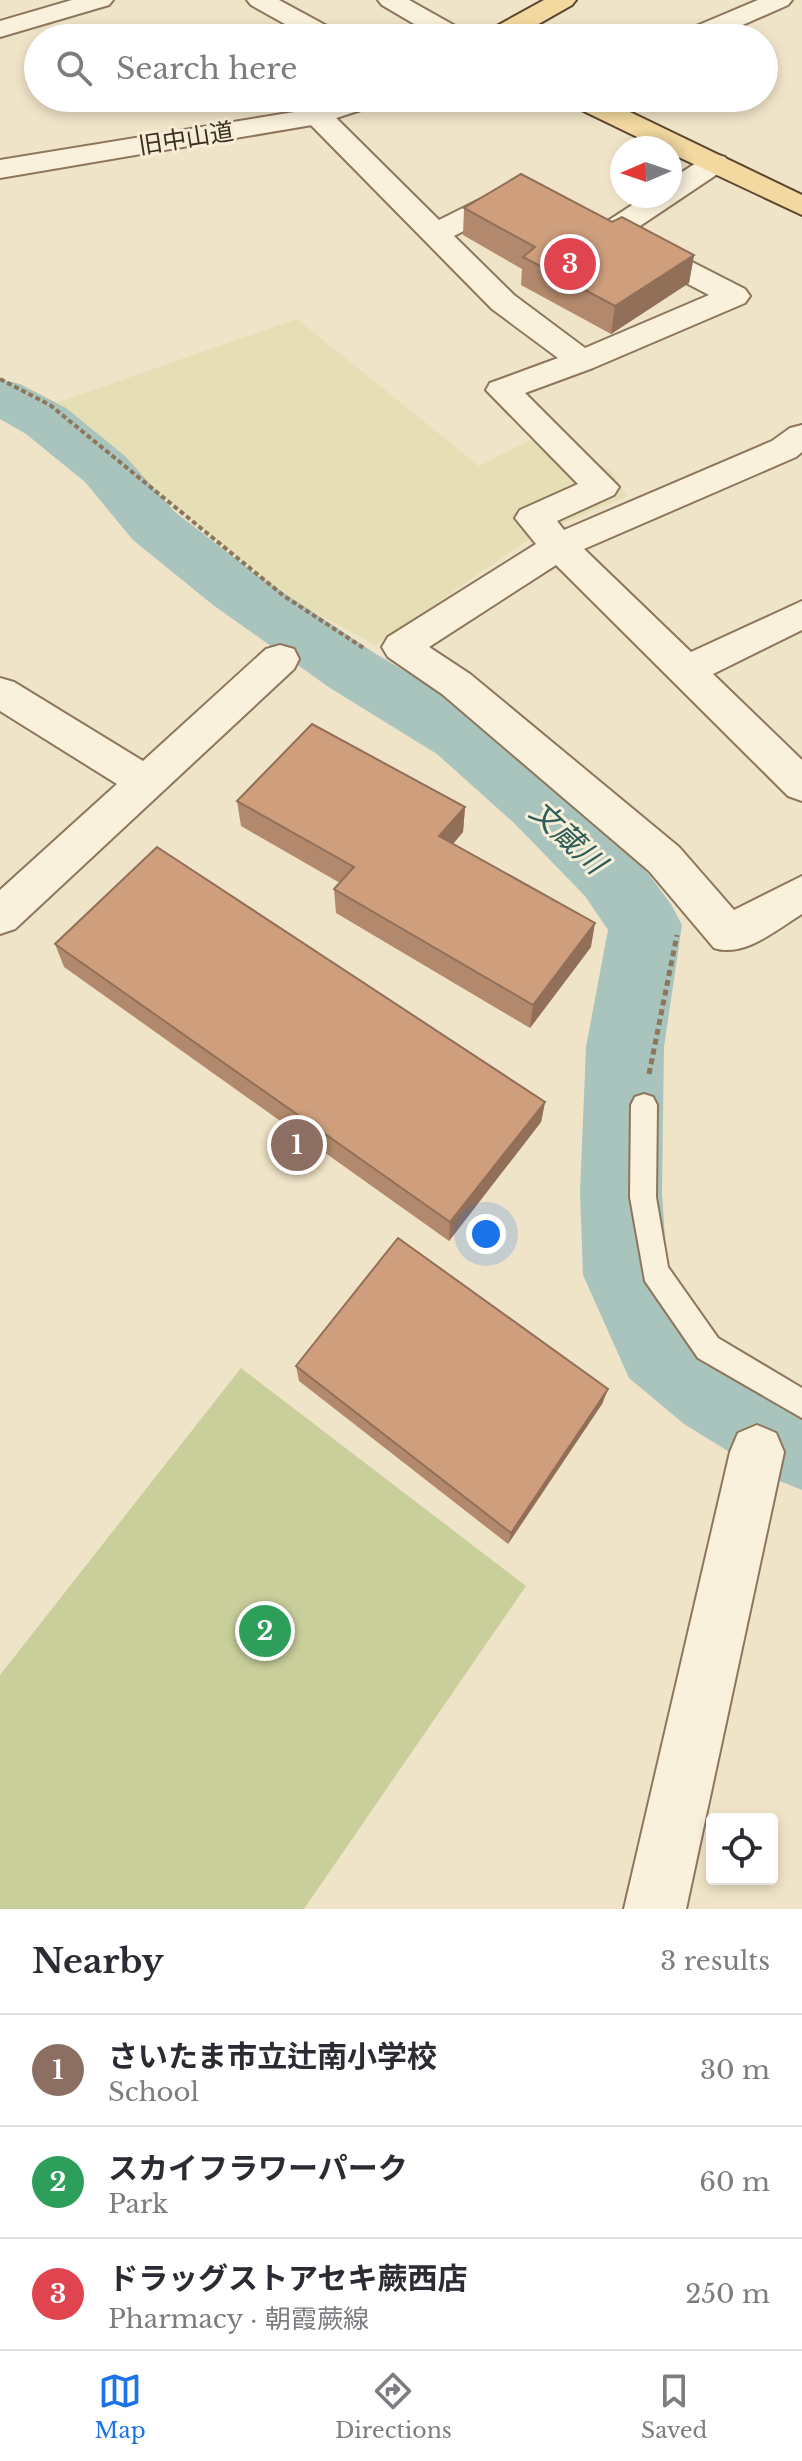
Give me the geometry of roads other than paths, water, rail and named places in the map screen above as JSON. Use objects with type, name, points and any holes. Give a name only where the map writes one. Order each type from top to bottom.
[{"type":"main road","points":[[520,24],[563,0]]},
{"type":"main road","points":[[608,112],[802,206]]},
{"type":"street","points":[[0,29],[100,0]]},
{"type":"street","points":[[260,0],[304,24]]},
{"type":"street","points":[[391,0],[433,24]]},
{"type":"street","points":[[723,24],[779,0]]},
{"type":"street","name":"旧中山道","points":[[0,169],[329,112]]},
{"type":"street","points":[[318,116],[503,302],[582,361]]},
{"type":"street","points":[[682,185],[715,163]]},
{"type":"street","points":[[435,234],[526,188],[550,200]]},
{"type":"street","points":[[638,208],[599,226],[734,296],[582,361],[502,390],[602,487],[533,518],[684,672],[802,785]]},
{"type":"street","points":[[802,436],[784,449],[559,546],[401,647],[456,684],[664,859],[729,935],[802,893]]},
{"type":"street","points":[[684,672],[802,614]]},
{"type":"street","points":[[0,916],[143,781],[280,659]]},
{"type":"street","points":[[0,692],[143,781]]},
{"type":"street","points":[[655,1909],[757,1452]]},
{"type":"lane","points":[[644,1105],[643,1197],[655,1272],[708,1348],[802,1404]]},
{"type":"waterway","name":"文蔵川","points":[[0,396],[46,421],[105,469],[154,526],[235,590],[353,671],[461,736],[538,804],[610,876],[645,925],[625,1047],[621,1192],[625,1275],[660,1348],[715,1393],[802,1445]]},
{"type":"place","name":"ドラッグストアセキ蕨西店","points":[[570,264]]},
{"type":"place","name":"さいたま市立辻南小学校","points":[[297,1145]]},
{"type":"place","name":"スカイフラワーパーク","points":[[265,1631]]}]
